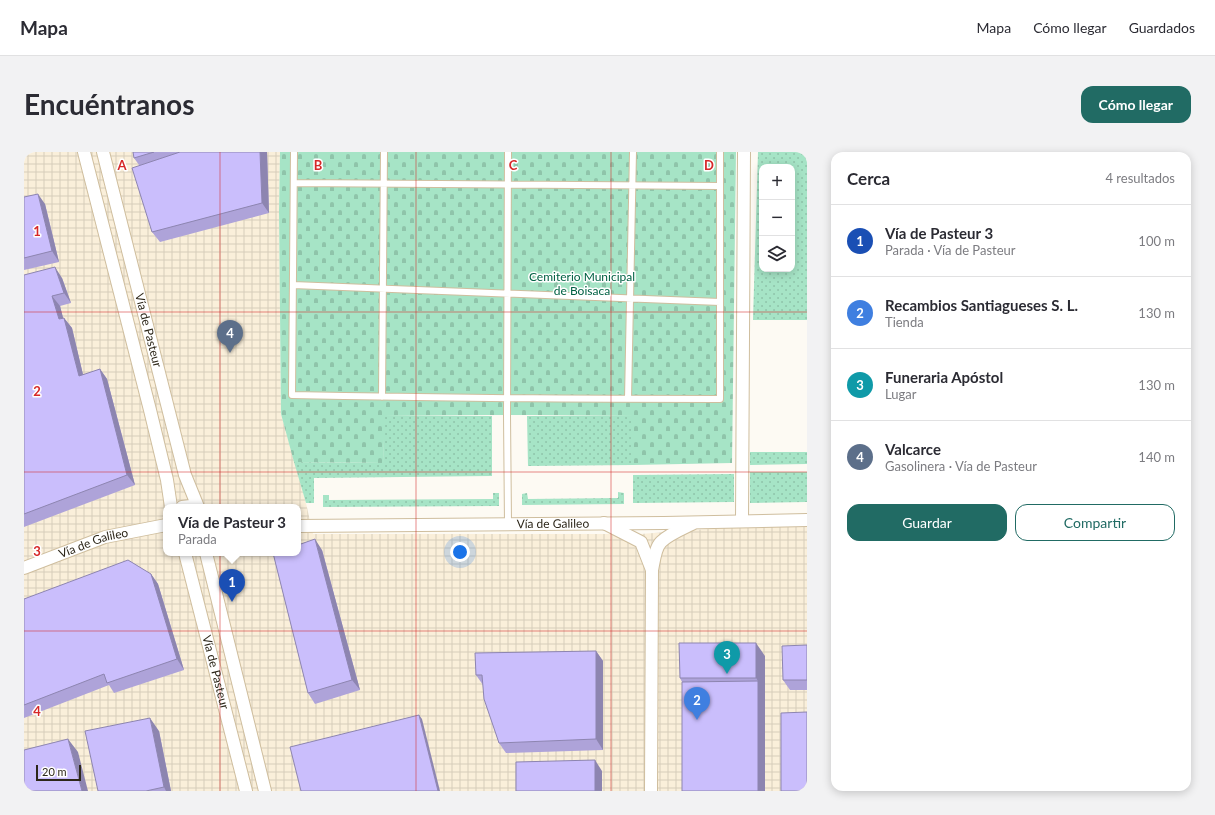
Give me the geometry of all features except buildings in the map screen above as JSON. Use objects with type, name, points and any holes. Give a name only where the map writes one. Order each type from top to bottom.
[{"type":"street","name":"Vía de Pasteur","points":[[84,152],[167,480],[171,504]]},
{"type":"street","name":"Vía de Pasteur","points":[[103,152],[185,475],[197,504]]},
{"type":"street","points":[[742,521],[744,152]]},
{"type":"street","name":"Vía de Galileo","points":[[301,526],[807,520]]},
{"type":"street","points":[[651,791],[652,570],[656,551],[664,532],[664,522]]},
{"type":"street","points":[[603,523],[647,545],[660,542],[695,522]]},
{"type":"street","points":[[636,523],[638,537],[652,570]]},
{"type":"street","name":"Vía de Galileo","points":[[24,568],[105,537],[163,526]]},
{"type":"street","name":"Vía de Pasteur","points":[[187,556],[246,791]]},
{"type":"street","name":"Vía de Pasteur","points":[[207,556],[265,791]]},
{"type":"lane","points":[[294,152],[292,395],[507,399],[720,399],[720,152]]},
{"type":"lane","points":[[382,397],[384,152]]},
{"type":"lane","points":[[508,152],[508,524]]},
{"type":"lane","points":[[628,399],[632,152]]},
{"type":"lane","points":[[294,183],[720,186]]},
{"type":"lane","points":[[293,284],[720,302]]},
{"type":"shaded area","points":[[24,152],[280,152],[279,211],[281,414],[306,503],[313,534],[640,534],[807,522],[807,791],[24,791]]},
{"type":"green space","name":"Cemiterio Municipal de Boisaca","points":[[280,152],[736,152],[732,463],[633,465],[632,415],[385,415],[383,463],[294,462],[281,414],[279,211]]},
{"type":"green space","points":[[758,152],[807,152],[807,320],[753,320]]},
{"type":"green space","points":[[384,415],[492,416],[492,476],[314,478],[314,503],[306,503],[294,462],[383,463]]},
{"type":"green space","points":[[633,415],[633,465],[528,466],[527,416]]},
{"type":"green space","points":[[750,452],[807,452],[807,464],[750,465]]},
{"type":"green space","points":[[750,472],[807,472],[807,502],[750,503]]},
{"type":"green space","points":[[734,474],[734,502],[633,503],[633,475]]},
{"type":"green space","points":[[618,492],[624,493],[624,504],[522,505],[522,494],[527,493],[528,499],[618,498]]},
{"type":"green space","points":[[493,493],[499,493],[499,506],[323,507],[323,495],[329,495],[329,500],[493,499]]},
{"type":"place","name":"Valcarce","points":[[230,353]]},
{"type":"place","name":"Vía de Pasteur 3","points":[[232,602]]},
{"type":"place","name":"Funeraria Apóstol","points":[[727,674]]},
{"type":"place","name":"Recambios Santiagueses S. L.","points":[[697,720]]}]
